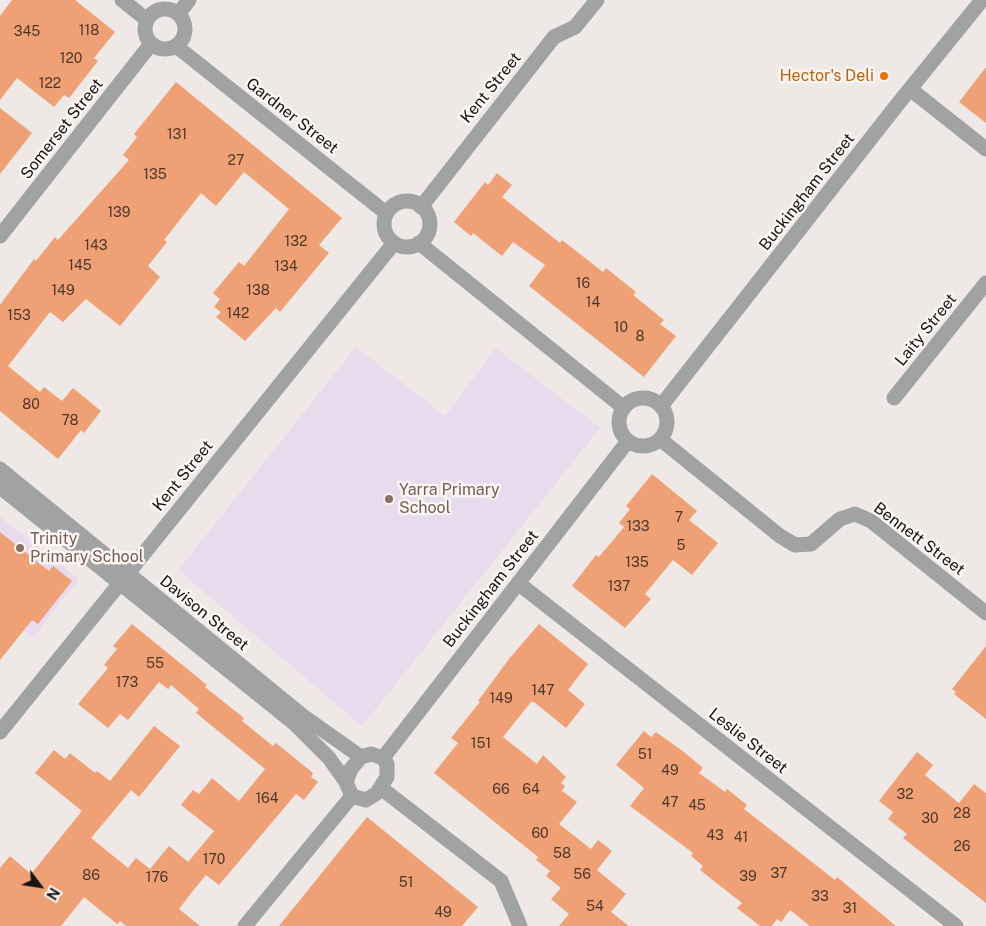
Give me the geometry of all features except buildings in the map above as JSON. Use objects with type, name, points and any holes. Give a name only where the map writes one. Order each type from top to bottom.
[{"type":"street","points":[[122,0],[147,20]]},
{"type":"street","points":[[178,14],[189,0]]},
{"type":"street","name":"Kent Street","points":[[421,207],[554,37],[575,27],[597,0]]},
{"type":"street","name":"Buckingham Street","points":[[661,406],[982,0]]},
{"type":"street","points":[[161,10],[173,11],[178,14],[184,25],[183,37],[176,46],[163,49],[151,44],[145,33],[147,20],[150,15],[161,10]]},
{"type":"street","name":"Somerset Street","points":[[0,236],[151,44]]},
{"type":"street","name":"Gardner Street","points":[[176,46],[386,213]]},
{"type":"street","points":[[910,89],[986,150]]},
{"type":"street","points":[[409,201],[421,207],[428,218],[428,232],[420,243],[407,247],[394,243],[386,233],[384,226],[386,213],[390,208],[409,201]]},
{"type":"street","name":"Kent Street","points":[[0,732],[394,243]]},
{"type":"street","points":[[420,243],[624,408]]},
{"type":"street","name":"Laity Street","points":[[894,398],[986,283]]},
{"type":"street","points":[[642,398],[649,399],[661,406],[665,412],[667,426],[660,439],[655,443],[641,446],[628,441],[623,436],[619,422],[624,408],[629,403],[642,398]]},
{"type":"street","name":"Bennett Street","points":[[660,439],[780,536],[795,544],[811,544],[840,519],[854,514],[871,521],[986,613]]},
{"type":"street","name":"Buckingham Street","points":[[383,758],[628,441]]},
{"type":"street","name":"Davison Street","points":[[0,469],[123,577],[243,674],[361,757]]},
{"type":"street","name":"Davison Street","points":[[0,487],[123,577]]},
{"type":"street","name":"Leslie Street","points":[[518,583],[956,926]]},
{"type":"street","name":"Davison Street","points":[[243,674],[315,743],[346,782]]},
{"type":"street","points":[[371,754],[383,758],[389,770],[381,788],[366,800],[352,796],[346,782],[351,769],[361,757],[371,754]]},
{"type":"street","points":[[381,788],[501,881],[520,926]]},
{"type":"street","points":[[245,926],[352,796]]},
{"type":"shaded area","name":"Yarra Primary School","points":[[356,347],[445,416],[496,348],[600,428],[362,726],[178,570]]},
{"type":"shaded area","name":"Trinity Primary School","points":[[0,517],[79,579],[33,638],[0,613]]},
{"type":"place","name":"Hector's Deli","points":[[884,76]]},
{"type":"place","name":"Yarra Primary School","points":[[389,499]]},
{"type":"place","name":"Trinity Primary School","points":[[20,548]]}]
